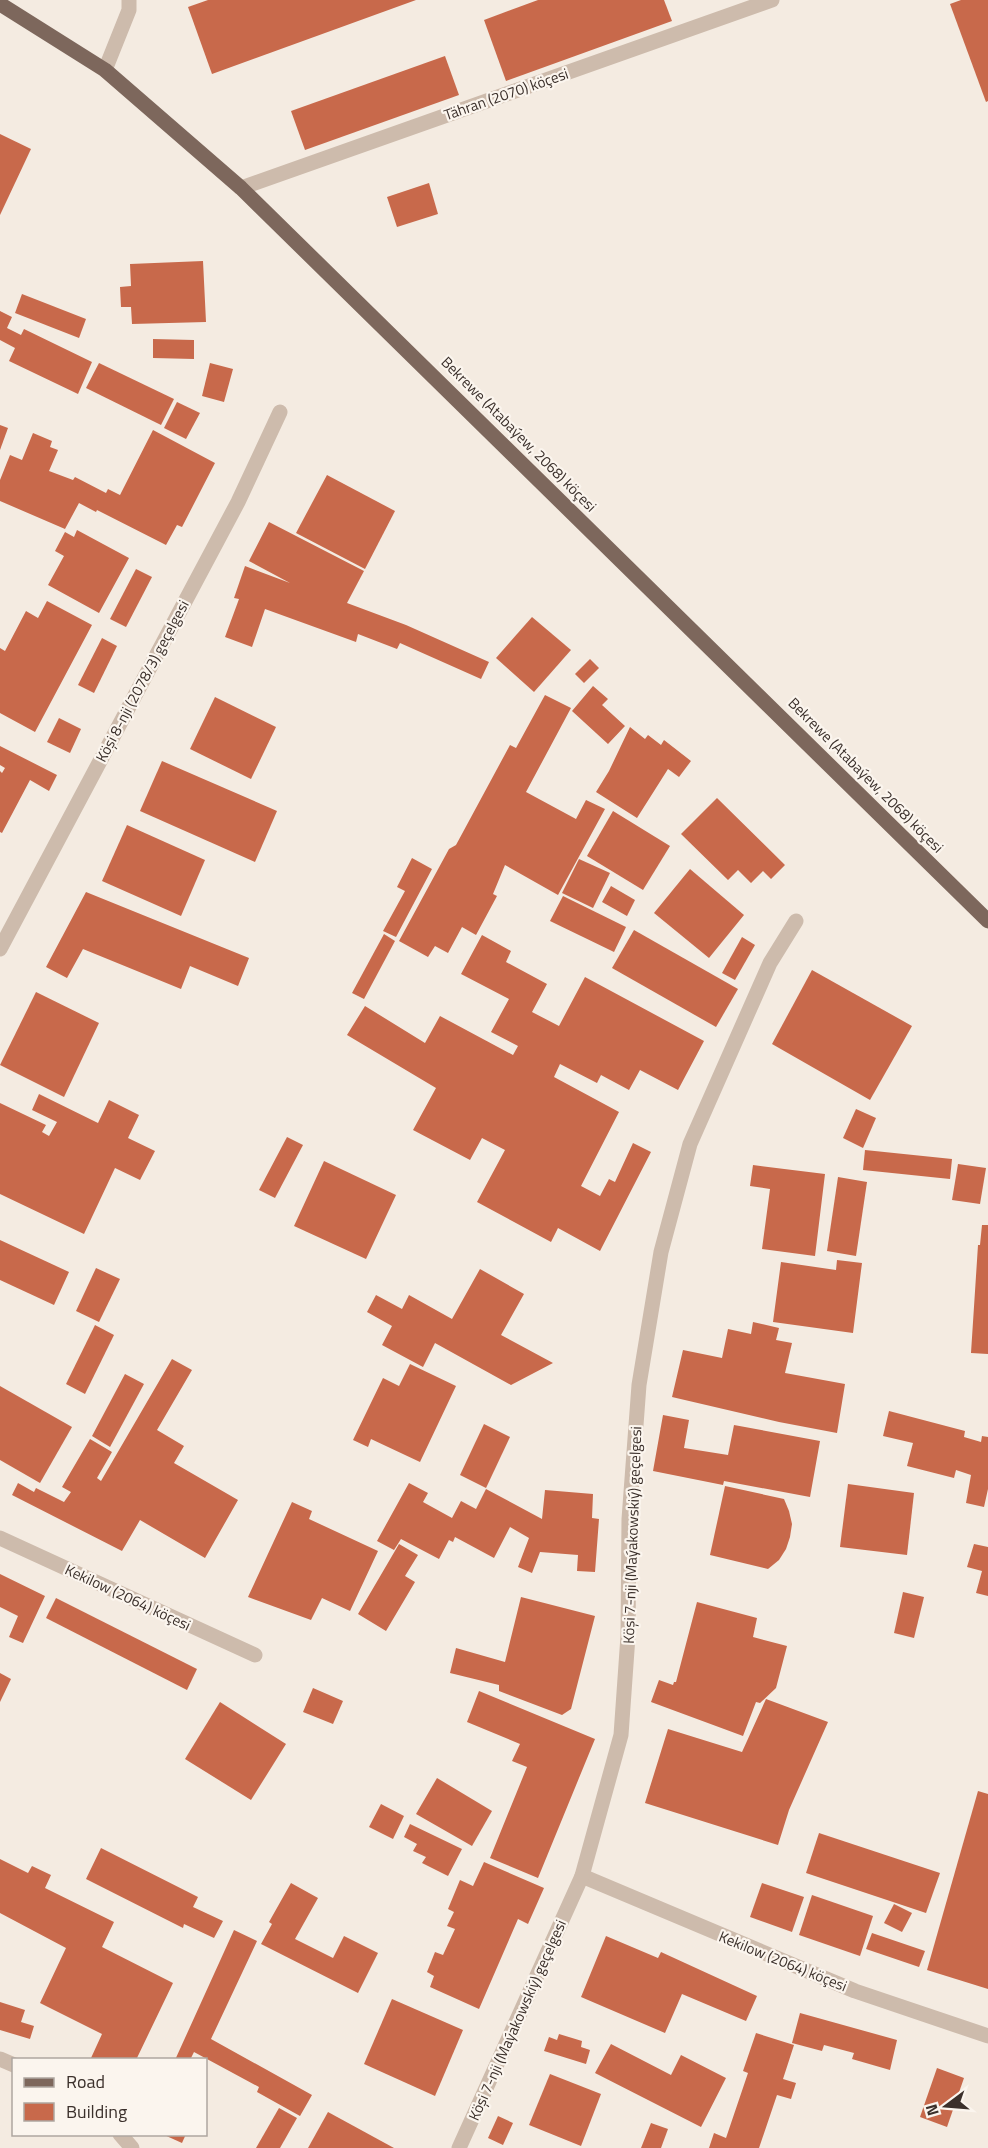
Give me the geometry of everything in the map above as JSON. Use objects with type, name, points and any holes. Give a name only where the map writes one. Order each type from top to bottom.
[{"type":"main road","name":"Bekrewe (Atabaýew, 2068) köçesi","points":[[0,4],[105,70],[241,188],[988,921]]},
{"type":"street","points":[[105,70],[129,10],[129,0]]},
{"type":"street","name":"Tähran (2070) köçesi","points":[[241,188],[772,0]]},
{"type":"street","name":"Köşi 8-nji (2078/3) geçelgesi","points":[[0,949],[238,502],[280,412]]},
{"type":"street","name":"Köşi 7-nji (Maýakowskiý) geçelgesi","points":[[459,2148],[582,1876],[621,1735],[628,1636],[629,1519],[639,1385],[661,1252],[690,1144],[770,963],[796,921]]},
{"type":"street","name":"Kekilow (2064) köçesi","points":[[0,1538],[255,1655]]},
{"type":"street","name":"Kekilow (2064) köçesi","points":[[582,1876],[855,1991],[988,2036]]},
{"type":"street","points":[[122,2136],[132,2148]]},
{"type":"building","points":[[208,0],[416,0],[212,74],[188,7]]},
{"type":"building","points":[[538,0],[664,0],[672,21],[506,81],[484,20]]},
{"type":"building","points":[[961,0],[988,0],[988,101],[986,102],[950,4]]},
{"type":"building","points":[[445,56],[459,95],[305,150],[291,111]]},
{"type":"building","points":[[0,134],[31,149],[0,215]]},
{"type":"building","points":[[429,183],[438,214],[397,227],[387,197]]},
{"type":"building","points":[[203,261],[206,322],[132,324],[131,307],[121,307],[120,287],[131,286],[130,264]]},
{"type":"building","points":[[22,294],[86,319],[79,338],[15,313]]},
{"type":"building","points":[[0,311],[12,317],[7,328],[21,335],[24,329],[92,362],[78,394],[9,361],[15,348],[0,340]]},
{"type":"building","points":[[153,339],[194,340],[194,359],[153,358]]},
{"type":"building","points":[[99,363],[174,399],[161,425],[86,388]]},
{"type":"building","points":[[210,363],[233,369],[224,402],[202,396]]},
{"type":"building","points":[[177,402],[200,413],[186,439],[164,428]]},
{"type":"building","points":[[0,425],[8,428],[0,450]]},
{"type":"building","points":[[153,430],[215,463],[182,527],[177,525],[166,545],[79,503],[65,529],[0,501],[0,480],[10,455],[22,460],[33,433],[52,441],[50,447],[58,450],[49,471],[73,480],[75,477],[106,493],[108,489],[120,495]]},
{"type":"building","points":[[327,475],[395,511],[365,569],[296,533]]},
{"type":"building","points":[[269,522],[364,571],[347,603],[406,625],[489,662],[481,679],[400,643],[397,649],[358,634],[356,642],[265,609],[252,647],[225,637],[239,599],[234,598],[245,566],[290,583],[249,561]]},
{"type":"building","points":[[77,530],[129,558],[99,613],[48,585],[64,556],[55,551],[65,532],[74,537]]},
{"type":"building","points":[[136,569],[152,577],[126,627],[110,619]]},
{"type":"building","points":[[47,601],[92,625],[35,732],[0,713],[0,648],[5,651],[26,611],[38,618]]},
{"type":"building","points":[[532,617],[571,650],[534,692],[496,658]]},
{"type":"building","points":[[102,638],[117,646],[94,693],[78,685]]},
{"type":"building","points":[[590,659],[599,668],[584,683],[575,674]]},
{"type":"building","points":[[593,686],[608,699],[602,705],[625,726],[608,744],[572,711]]},
{"type":"building","points":[[545,695],[571,708],[526,792],[576,819],[586,800],[605,809],[558,895],[505,865],[493,894],[497,896],[476,935],[462,927],[448,953],[435,946],[428,957],[399,941],[449,849],[456,845],[510,745],[516,748]]},
{"type":"building","points":[[215,697],[276,727],[251,779],[190,749]]},
{"type":"building","points":[[59,718],[81,729],[70,753],[47,742]]},
{"type":"building","points":[[630,727],[645,739],[648,735],[661,745],[664,740],[691,761],[679,777],[668,769],[637,818],[596,792]]},
{"type":"building","points":[[0,746],[57,775],[49,791],[30,780],[2,833],[0,832],[0,771],[2,773],[5,768],[0,765]]},
{"type":"building","points":[[162,761],[277,811],[255,862],[140,811]]},
{"type":"building","points":[[717,798],[785,865],[771,879],[763,871],[751,883],[738,870],[728,880],[681,834]]},
{"type":"building","points":[[613,811],[670,846],[643,890],[587,856]]},
{"type":"building","points":[[127,825],[205,860],[181,916],[102,881]]},
{"type":"building","points":[[412,858],[432,869],[396,937],[383,931],[405,891],[397,887]]},
{"type":"building","points":[[579,859],[610,873],[593,908],[562,893]]},
{"type":"building","points":[[690,869],[744,915],[709,958],[654,913]]},
{"type":"building","points":[[611,886],[635,900],[627,916],[602,902]]},
{"type":"building","points":[[86,892],[249,958],[238,986],[190,966],[181,989],[83,949],[67,978],[46,967]]},
{"type":"building","points":[[563,896],[626,927],[614,952],[550,921]]},
{"type":"building","points":[[634,930],[738,989],[716,1027],[612,968]]},
{"type":"building","points":[[384,934],[395,941],[364,999],[352,993]]},
{"type":"building","points":[[482,935],[511,951],[506,962],[547,984],[532,1012],[559,1026],[585,977],[704,1041],[678,1090],[640,1070],[629,1090],[601,1075],[597,1083],[560,1064],[554,1077],[619,1112],[581,1186],[600,1196],[609,1179],[615,1182],[633,1143],[651,1152],[600,1251],[558,1228],[551,1242],[477,1202],[505,1150],[482,1138],[470,1160],[413,1130],[436,1088],[347,1035],[365,1006],[425,1043],[440,1016],[513,1055],[518,1046],[491,1032],[509,999],[461,974]]},
{"type":"building","points":[[742,937],[755,945],[735,980],[722,973]]},
{"type":"building","points":[[812,970],[912,1026],[870,1100],[772,1044]]},
{"type":"building","points":[[36,992],[99,1023],[64,1097],[0,1065]]},
{"type":"building","points":[[39,1094],[98,1123],[109,1100],[139,1115],[128,1138],[155,1151],[140,1180],[115,1168],[84,1234],[0,1194],[0,1103],[46,1125],[42,1132],[49,1136],[57,1122],[32,1110]]},
{"type":"building","points":[[856,1109],[876,1118],[863,1148],[843,1138]]},
{"type":"building","points":[[287,1137],[303,1145],[275,1198],[259,1190]]},
{"type":"building","points":[[865,1150],[952,1159],[950,1179],[863,1170]]},
{"type":"building","points":[[324,1161],[396,1195],[366,1259],[294,1226]]},
{"type":"building","points":[[958,1164],[986,1168],[980,1204],[952,1200]]},
{"type":"building","points":[[753,1165],[825,1174],[815,1256],[762,1249],[770,1189],[750,1186]]},
{"type":"building","points":[[838,1177],[867,1182],[856,1256],[827,1251]]},
{"type":"building","points":[[982,1225],[988,1225],[988,1354],[971,1353],[978,1245],[980,1245]]},
{"type":"building","points":[[0,1240],[69,1272],[54,1305],[0,1280]]},
{"type":"building","points":[[837,1260],[862,1263],[853,1333],[773,1322],[781,1262],[836,1270]]},
{"type":"building","points":[[96,1268],[120,1279],[99,1322],[76,1311]]},
{"type":"building","points":[[480,1269],[524,1294],[501,1335],[553,1363],[511,1385],[435,1343],[423,1367],[382,1345],[392,1326],[367,1312],[376,1295],[402,1309],[409,1295],[452,1319]]},
{"type":"building","points":[[753,1322],[779,1328],[776,1340],[792,1343],[785,1373],[845,1384],[837,1433],[672,1397],[683,1350],[722,1358],[728,1329],[751,1334]]},
{"type":"building","points":[[95,1325],[114,1335],[85,1394],[66,1384]]},
{"type":"building","points":[[172,1359],[192,1370],[157,1430],[184,1446],[174,1463],[238,1500],[205,1558],[140,1520],[122,1551],[12,1495],[18,1483],[34,1492],[36,1488],[64,1502],[71,1492],[62,1487],[90,1439],[112,1452],[97,1478],[101,1481]]},
{"type":"building","points":[[410,1364],[456,1386],[420,1462],[371,1439],[368,1447],[353,1440],[383,1378],[399,1386]]},
{"type":"building","points":[[125,1374],[144,1384],[110,1447],[92,1436]]},
{"type":"building","points":[[0,1386],[72,1427],[40,1483],[0,1460]]},
{"type":"building","points":[[889,1411],[965,1431],[964,1437],[981,1442],[982,1436],[988,1437],[988,1489],[984,1507],[966,1503],[971,1475],[956,1470],[954,1478],[907,1466],[913,1443],[883,1436]]},
{"type":"building","points":[[663,1415],[689,1420],[684,1448],[728,1455],[734,1425],[820,1441],[810,1497],[724,1481],[723,1485],[653,1471]]},
{"type":"building","points":[[484,1424],[510,1437],[486,1488],[460,1475]]},
{"type":"building","points":[[409,1483],[428,1493],[423,1502],[452,1518],[461,1501],[476,1509],[486,1489],[542,1519],[545,1490],[593,1494],[592,1518],[599,1519],[595,1572],[577,1571],[578,1555],[540,1552],[532,1573],[518,1567],[529,1538],[510,1527],[494,1558],[455,1537],[453,1542],[449,1540],[439,1559],[401,1539],[394,1550],[377,1541]]},
{"type":"building","points":[[848,1484],[914,1493],[907,1555],[840,1547]]},
{"type":"building","points":[[725,1486],[784,1499],[792,1524],[790,1537],[779,1560],[768,1569],[710,1555]]},
{"type":"building","points":[[292,1502],[312,1511],[309,1519],[378,1551],[350,1611],[322,1598],[311,1620],[248,1597]]},
{"type":"building","points":[[399,1544],[418,1555],[405,1576],[415,1582],[386,1631],[358,1614]]},
{"type":"building","points":[[974,1544],[988,1547],[988,1596],[976,1593],[982,1571],[967,1567]]},
{"type":"building","points":[[0,1574],[45,1596],[23,1643],[9,1637],[18,1616],[0,1607]]},
{"type":"building","points":[[903,1592],[924,1597],[914,1638],[894,1633]]},
{"type":"building","points":[[521,1597],[595,1616],[571,1709],[562,1715],[499,1691],[499,1685],[450,1673],[456,1648],[505,1662]]},
{"type":"building","points":[[56,1598],[197,1669],[187,1690],[46,1618]]},
{"type":"building","points":[[697,1602],[757,1618],[753,1637],[787,1646],[776,1688],[760,1703],[756,1702],[743,1736],[651,1702],[659,1680],[673,1685],[676,1682]]},
{"type":"building","points":[[0,1673],[11,1679],[0,1702]]},
{"type":"building","points":[[313,1688],[343,1701],[333,1724],[303,1712]]},
{"type":"building","points":[[479,1691],[595,1739],[538,1878],[490,1858],[527,1767],[512,1761],[520,1744],[467,1722]]},
{"type":"building","points":[[766,1699],[828,1722],[789,1810],[778,1845],[645,1803],[668,1729],[742,1752]]},
{"type":"building","points":[[220,1702],[286,1744],[251,1800],[185,1759]]},
{"type":"building","points":[[437,1778],[492,1811],[472,1846],[416,1814]]},
{"type":"building","points":[[978,1791],[988,1794],[988,1989],[927,1970]]},
{"type":"building","points":[[381,1804],[404,1816],[393,1839],[369,1827]]},
{"type":"building","points":[[410,1824],[462,1849],[448,1876],[422,1863],[426,1857],[413,1851],[417,1844],[404,1837]]},
{"type":"building","points":[[819,1833],[940,1873],[926,1913],[806,1873]]},
{"type":"building","points":[[101,1848],[198,1897],[193,1907],[223,1921],[214,1938],[184,1924],[183,1928],[86,1879]]},
{"type":"building","points":[[0,1859],[28,1873],[32,1866],[51,1875],[45,1888],[114,1922],[102,1947],[173,1983],[137,2058],[91,2058],[102,2034],[40,2003],[66,1948],[0,1913]]},
{"type":"building","points":[[484,1862],[544,1888],[528,1924],[518,1919],[479,2009],[430,1987],[434,1976],[427,1972],[435,1952],[443,1955],[455,1929],[447,1926],[454,1912],[448,1909],[460,1880],[473,1886]]},
{"type":"building","points":[[291,1883],[318,1898],[295,1939],[333,1958],[344,1936],[378,1953],[358,1993],[261,1944],[272,1924],[269,1922]]},
{"type":"building","points":[[762,1883],[804,1897],[792,1932],[750,1917]]},
{"type":"building","points":[[812,1895],[873,1916],[860,1956],[799,1935]]},
{"type":"building","points":[[894,1904],[912,1913],[902,1932],[884,1923]]},
{"type":"building","points":[[234,1930],[257,1941],[211,2039],[312,2095],[300,2116],[257,2092],[259,2087],[207,2058],[194,2052],[191,2058],[176,2058]]},
{"type":"building","points":[[872,1933],[925,1951],[919,1967],[866,1949]]},
{"type":"building","points":[[606,1936],[658,1958],[661,1952],[757,1996],[746,2021],[682,1994],[665,2033],[581,1997]]},
{"type":"building","points":[[392,1999],[463,2030],[435,2096],[364,2064]]},
{"type":"building","points":[[0,2002],[25,2010],[21,2022],[34,2026],[30,2039],[0,2030]]},
{"type":"building","points":[[800,2013],[897,2040],[890,2070],[852,2059],[854,2053],[824,2045],[822,2051],[792,2043]]},
{"type":"building","points":[[756,2033],[794,2045],[783,2079],[796,2083],[791,2099],[777,2095],[759,2148],[709,2148],[714,2133],[726,2138],[748,2073],[743,2071]]},
{"type":"building","points":[[559,2034],[582,2041],[581,2047],[590,2050],[586,2064],[544,2051],[549,2037],[557,2040]]},
{"type":"building","points":[[611,2044],[671,2075],[681,2055],[726,2078],[701,2127],[595,2073]]},
{"type":"building","points":[[937,2068],[964,2078],[947,2127],[920,2117]]},
{"type":"building","points":[[550,2074],[601,2094],[581,2146],[529,2125]]},
{"type":"building","points":[[279,2108],[297,2118],[280,2148],[256,2148]]},
{"type":"building","points":[[328,2112],[394,2148],[308,2148]]},
{"type":"building","points":[[498,2116],[513,2123],[503,2145],[488,2138]]},
{"type":"building","points":[[651,2123],[668,2129],[661,2148],[641,2148]]},
{"type":"building","points":[[166,2136],[185,2136],[182,2143]]}]
